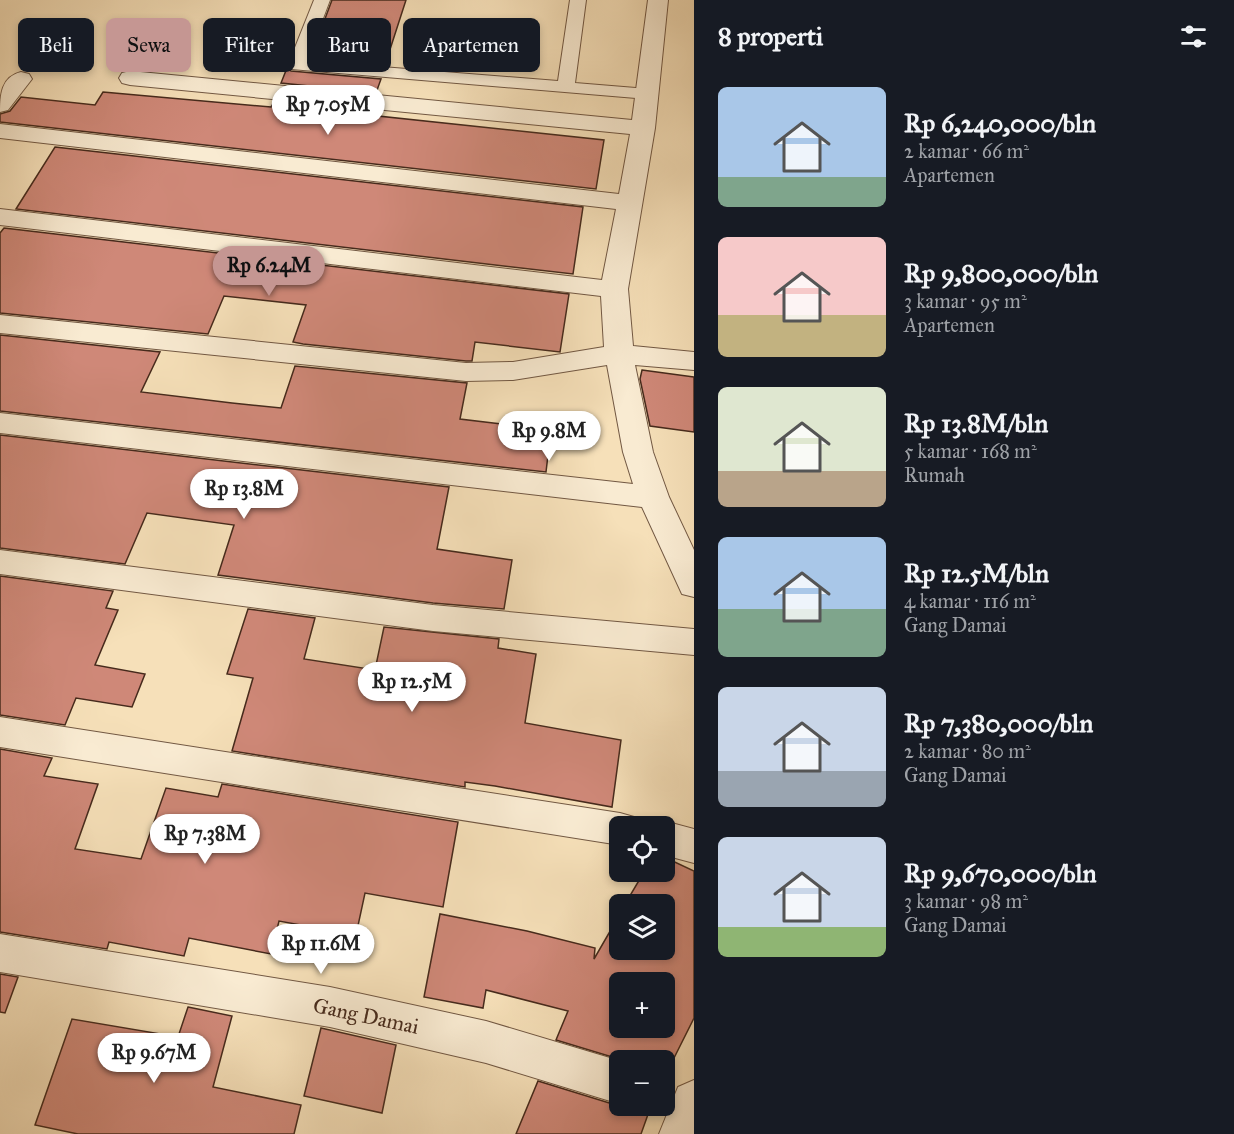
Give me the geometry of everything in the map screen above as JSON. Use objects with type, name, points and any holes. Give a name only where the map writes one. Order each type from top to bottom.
[{"type":"street","points":[[658,0],[643,128],[614,289],[619,354],[638,452],[653,497],[694,585]]},
{"type":"street","points":[[130,78],[643,128]]},
{"type":"street","points":[[0,105],[21,79]]},
{"type":"street","points":[[0,131],[630,203]]},
{"type":"street","points":[[0,217],[614,289]]},
{"type":"street","points":[[0,324],[466,372],[513,371],[619,354],[694,362]]},
{"type":"street","points":[[0,423],[653,497]]},
{"type":"street","points":[[0,562],[260,598],[616,637],[694,642]]},
{"type":"street","points":[[0,732],[609,827]]},
{"type":"street","points":[[675,841],[694,846]]},
{"type":"street","name":"Gang Damai","points":[[0,953],[330,1007],[486,1042],[609,1080]]},
{"type":"lane","points":[[322,0],[297,65],[648,94]]},
{"type":"lane","points":[[566,87],[578,0]]},
{"type":"building","points":[[332,0],[406,0],[391,46],[391,18],[325,18]]},
{"type":"building","points":[[295,71],[381,79],[376,93],[281,83],[285,72]]},
{"type":"building","points":[[103,92],[271,107],[274,101],[371,111],[369,115],[604,140],[596,189],[0,122],[0,114],[10,111],[21,97],[95,105]]},
{"type":"building","points":[[55,147],[583,207],[573,274],[16,209]]},
{"type":"building","points":[[4,228],[569,294],[560,352],[475,342],[472,361],[466,361],[303,344],[293,342],[306,305],[224,296],[208,334],[0,313],[0,233]]},
{"type":"building","points":[[0,335],[160,352],[141,392],[232,403],[281,408],[295,366],[467,383],[460,419],[551,430],[546,472],[0,411]]},
{"type":"building","points":[[642,370],[694,377],[694,432],[650,426],[640,379]]},
{"type":"building","points":[[0,435],[449,487],[437,549],[512,560],[504,609],[433,603],[218,575],[234,525],[147,513],[125,564],[0,548]]},
{"type":"building","points":[[0,576],[113,591],[106,608],[118,610],[95,665],[145,674],[132,707],[76,698],[65,725],[0,715]]},
{"type":"building","points":[[248,609],[315,618],[304,659],[375,670],[384,627],[499,639],[498,648],[536,654],[525,723],[621,740],[612,807],[495,786],[465,782],[465,787],[232,751],[253,678],[227,674]]},
{"type":"building","points":[[0,749],[52,758],[44,776],[98,784],[75,849],[141,859],[166,788],[218,797],[222,784],[458,822],[443,907],[365,893],[356,935],[279,921],[271,954],[189,938],[184,956],[109,942],[107,949],[0,932]]},
{"type":"building","points":[[675,862],[694,871],[694,1018],[675,1056],[675,1050],[609,1050],[609,1056],[556,1040],[568,1011],[486,990],[483,1008],[424,997],[440,914],[527,931],[595,948],[594,959],[609,933],[609,960],[675,960],[675,894],[631,894],[638,882],[675,882]]},
{"type":"building","points":[[0,974],[18,977],[5,1013],[0,1012]]},
{"type":"building","points":[[188,1007],[232,1016],[213,1087],[301,1105],[294,1134],[78,1134],[35,1125],[72,1019],[178,1037]]},
{"type":"building","points":[[321,1028],[396,1045],[382,1113],[304,1096]]},
{"type":"building","points":[[538,1081],[609,1103],[609,1116],[647,1116],[641,1134],[516,1134]]}]
